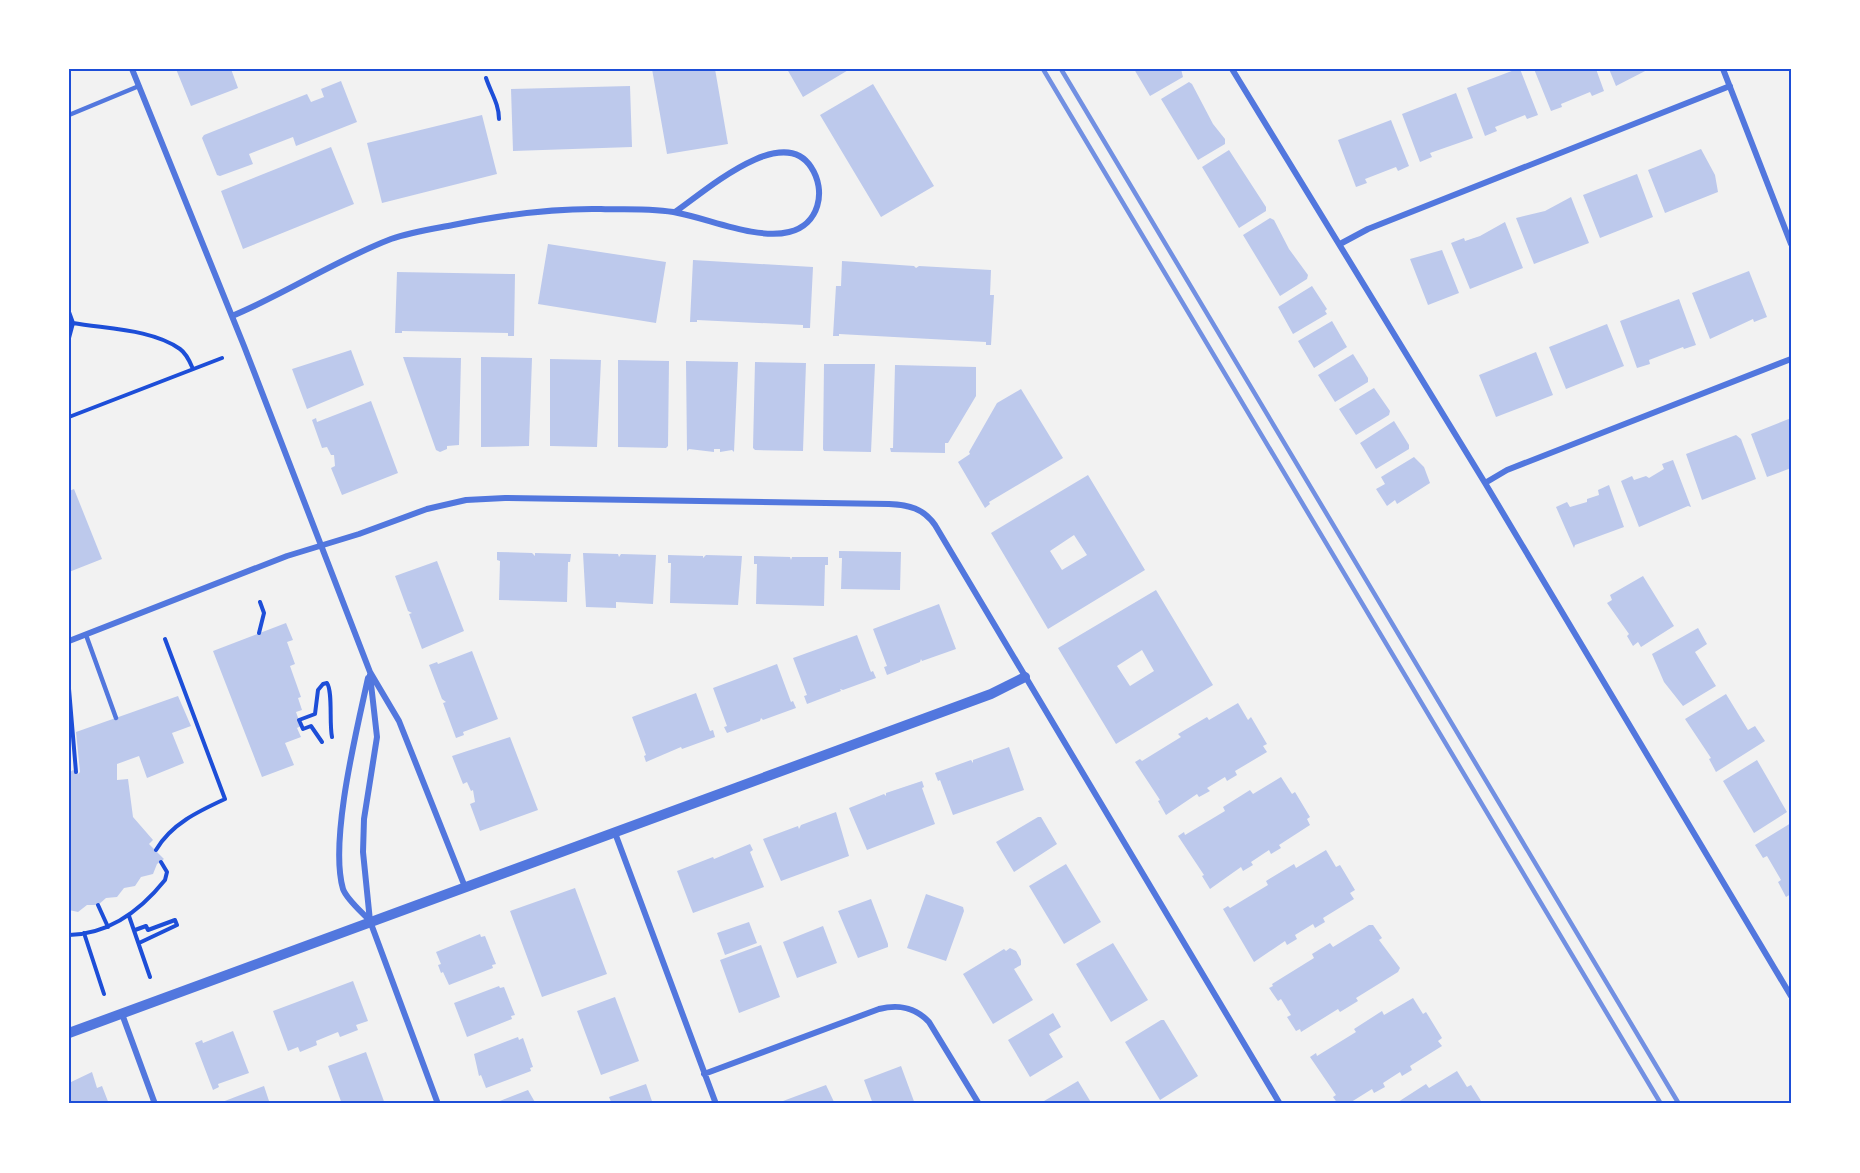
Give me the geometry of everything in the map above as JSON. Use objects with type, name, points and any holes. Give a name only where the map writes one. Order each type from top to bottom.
[{"type":"street","points":[[132,69],[232,316],[369,672],[399,721],[465,887]]},
{"type":"street","points":[[1232,69],[1485,483],[1791,996]]},
{"type":"street","points":[[1723,69],[1791,244]]},
{"type":"street","points":[[1340,244],[1368,229],[1730,86]]},
{"type":"street","points":[[232,316],[267,301],[363,251],[408,234],[535,212],[602,209],[675,212],[762,232],[791,232],[802,227],[814,214],[820,195],[818,181],[803,158],[791,153],[777,152],[744,165],[675,212]]},
{"type":"street","points":[[1485,483],[1515,467],[1791,359]]},
{"type":"street","points":[[69,641],[321,545],[446,503],[484,498],[910,506],[923,512],[935,525],[1280,1104]]},
{"type":"street","points":[[369,672],[377,737],[363,837],[370,921],[438,1104]]},
{"type":"street","points":[[369,672],[341,827],[340,857],[344,892],[370,921]]},
{"type":"street","points":[[69,1033],[991,694],[1025,677]]},
{"type":"street","points":[[615,832],[716,1104]]},
{"type":"street","points":[[704,1074],[879,1009],[902,1007],[917,1012],[929,1022],[980,1104]]},
{"type":"street","points":[[122,1014],[155,1104]]},
{"type":"lane","points":[[69,115],[140,86]]},
{"type":"lane","points":[[86,635],[116,718]]},
{"type":"path","points":[[486,78],[492,95],[499,105],[500,119]]},
{"type":"path","points":[[69,312],[73,323],[69,338]]},
{"type":"path","points":[[73,323],[142,335],[166,342],[182,350],[193,369]]},
{"type":"path","points":[[69,417],[222,358]]},
{"type":"path","points":[[259,633],[264,613],[260,602]]},
{"type":"path","points":[[156,850],[189,816],[225,799],[165,639]]},
{"type":"path","points":[[322,742],[311,726],[303,729],[299,720],[315,714],[318,690],[327,683],[330,689],[329,724],[332,736]]},
{"type":"path","points":[[69,689],[76,772]]},
{"type":"path","points":[[69,935],[108,927],[129,915],[165,880],[167,872],[161,862]]},
{"type":"path","points":[[98,905],[108,927]]},
{"type":"path","points":[[129,915],[150,977]]},
{"type":"path","points":[[135,930],[146,926],[148,930],[176,920],[177,925],[139,943]]},
{"type":"path","points":[[84,933],[104,994]]},
{"type":"building","points":[[176,69],[231,69],[238,88],[191,106]]},
{"type":"building","points":[[652,69],[715,69],[728,144],[667,154]]},
{"type":"building","points":[[787,69],[850,69],[803,97]]},
{"type":"building","points":[[1134,69],[1181,69],[1183,77],[1150,96]]},
{"type":"building","points":[[1520,69],[1538,115],[1527,119],[1525,115],[1495,127],[1497,131],[1485,136],[1467,88]]},
{"type":"building","points":[[1534,69],[1596,69],[1604,91],[1592,96],[1590,92],[1561,104],[1562,107],[1551,111]]},
{"type":"building","points":[[1609,69],[1649,69],[1616,86]]},
{"type":"building","points":[[341,81],[357,122],[296,146],[293,137],[249,154],[253,164],[220,176],[217,175],[202,138],[204,135],[307,94],[311,102],[324,97],[321,89]]},
{"type":"building","points":[[1189,82],[1213,124],[1225,139],[1225,144],[1198,160],[1161,99]]},
{"type":"building","points":[[873,84],[934,186],[881,217],[820,115]]},
{"type":"building","points":[[630,86],[632,147],[513,151],[511,89]]},
{"type":"building","points":[[1456,93],[1473,138],[1430,153],[1432,157],[1420,162],[1402,114]]},
{"type":"building","points":[[482,115],[497,174],[382,203],[367,143]]},
{"type":"building","points":[[1391,120],[1409,166],[1398,171],[1396,167],[1365,179],[1367,183],[1356,187],[1338,140]]},
{"type":"building","points":[[331,147],[354,204],[243,249],[221,191]]},
{"type":"building","points":[[1701,149],[1715,175],[1718,192],[1665,213],[1648,170]]},
{"type":"building","points":[[1229,150],[1266,207],[1266,211],[1239,228],[1202,167]]},
{"type":"building","points":[[1637,174],[1653,217],[1600,238],[1583,195]]},
{"type":"building","points":[[1571,197],[1589,243],[1534,264],[1516,218],[1545,211]]},
{"type":"building","points":[[1270,218],[1274,220],[1289,249],[1308,275],[1307,279],[1280,296],[1243,235]]},
{"type":"building","points":[[1505,222],[1523,268],[1470,289],[1451,243],[1464,238],[1465,241],[1480,236]]},
{"type":"building","points":[[548,244],[666,262],[656,323],[538,304]]},
{"type":"building","points":[[1442,250],[1459,293],[1428,305],[1410,259]]},
{"type":"building","points":[[693,260],[813,267],[810,328],[803,328],[803,325],[697,320],[697,322],[690,322]]},
{"type":"building","points":[[842,261],[914,266],[916,268],[919,266],[991,270],[990,295],[994,295],[991,345],[986,345],[986,342],[839,334],[839,336],[833,336],[836,286],[841,286]]},
{"type":"building","points":[[1749,271],[1767,317],[1754,322],[1753,319],[1710,339],[1692,293]]},
{"type":"building","points":[[397,272],[515,274],[514,336],[508,336],[508,333],[402,331],[402,333],[395,333]]},
{"type":"building","points":[[1312,286],[1327,309],[1325,311],[1327,314],[1293,334],[1278,307]]},
{"type":"building","points":[[1679,299],[1696,345],[1684,349],[1683,347],[1649,360],[1650,364],[1637,368],[1620,321]]},
{"type":"building","points":[[1332,321],[1347,347],[1314,368],[1298,341]]},
{"type":"building","points":[[1607,324],[1624,366],[1566,389],[1549,347]]},
{"type":"building","points":[[351,350],[364,385],[307,409],[292,369]]},
{"type":"building","points":[[1536,352],[1553,395],[1496,417],[1479,375]]},
{"type":"building","points":[[1353,354],[1368,378],[1368,382],[1335,402],[1318,375]]},
{"type":"building","points":[[403,357],[461,358],[459,445],[447,446],[447,449],[440,452],[436,450]]},
{"type":"building","points":[[481,357],[532,358],[529,446],[481,447]]},
{"type":"building","points":[[550,359],[601,360],[597,447],[550,446]]},
{"type":"building","points":[[618,360],[669,361],[668,446],[666,448],[618,447]]},
{"type":"building","points":[[686,361],[738,362],[734,452],[732,450],[720,452],[720,449],[714,449],[714,452],[689,449],[687,451]]},
{"type":"building","points":[[755,362],[806,363],[803,451],[755,450],[753,448]]},
{"type":"building","points":[[824,364],[875,364],[871,452],[824,451]]},
{"type":"building","points":[[895,365],[976,367],[976,396],[948,443],[945,443],[945,453],[891,452],[890,448],[893,448]]},
{"type":"building","points":[[1374,388],[1390,411],[1389,415],[1356,435],[1339,409]]},
{"type":"building","points":[[1021,389],[1063,458],[989,502],[990,504],[985,508],[958,462],[970,454],[969,452],[997,403]]},
{"type":"building","points":[[371,401],[398,473],[342,495],[331,468],[335,466],[334,455],[331,455],[327,447],[322,448],[312,420],[316,418],[317,422]]},
{"type":"building","points":[[1791,418],[1791,468],[1767,477],[1751,434]]},
{"type":"building","points":[[1394,421],[1409,445],[1409,449],[1376,469],[1360,443]]},
{"type":"building","points":[[1736,435],[1741,439],[1756,479],[1702,500],[1686,454]]},
{"type":"building","points":[[1414,457],[1424,467],[1430,483],[1397,504],[1395,500],[1387,506],[1376,489],[1385,484],[1381,477]]},
{"type":"building","points":[[1673,460],[1691,507],[1688,506],[1639,527],[1621,481],[1632,476],[1634,480],[1646,476],[1649,478],[1664,469],[1662,464]]},
{"type":"building","points":[[1088,475],[1145,570],[1048,629],[991,533]],"holes":[[[1074,535],[1087,555],[1062,570],[1050,551]]]},
{"type":"building","points":[[1609,485],[1624,527],[1575,545],[1574,548],[1556,507],[1567,502],[1570,507],[1587,502],[1587,499],[1599,495],[1598,490]]},
{"type":"building","points":[[74,489],[102,559],[69,572],[69,491]]},
{"type":"building","points":[[839,551],[901,552],[900,590],[841,589],[842,558],[839,558]]},
{"type":"building","points":[[497,552],[532,553],[535,556],[535,553],[571,554],[570,562],[568,562],[567,602],[499,600],[500,561],[497,560]]},
{"type":"building","points":[[583,553],[618,554],[619,557],[621,554],[656,555],[653,604],[616,602],[616,608],[586,607]]},
{"type":"building","points":[[668,555],[703,556],[703,558],[706,555],[742,556],[738,605],[670,603],[671,563],[668,563]]},
{"type":"building","points":[[754,556],[790,557],[791,560],[792,557],[828,557],[828,565],[825,565],[824,606],[756,604],[757,564],[754,564]]},
{"type":"building","points":[[437,561],[464,631],[422,649],[409,614],[412,613],[408,611],[395,576]]},
{"type":"building","points":[[1643,576],[1674,626],[1641,647],[1638,642],[1633,646],[1627,636],[1629,634],[1607,603],[1612,600],[1610,595]]},
{"type":"building","points":[[1156,590],[1213,685],[1116,744],[1058,648]],"holes":[[[1142,650],[1154,671],[1130,686],[1117,666]]]},
{"type":"building","points":[[939,604],[956,649],[922,661],[921,659],[920,662],[887,675],[884,667],[887,666],[873,629]]},
{"type":"building","points":[[286,623],[293,640],[287,642],[295,664],[290,666],[301,697],[298,698],[302,710],[296,712],[301,726],[297,728],[301,737],[285,743],[294,765],[262,777],[213,651]]},
{"type":"building","points":[[1698,628],[1707,644],[1695,652],[1716,686],[1683,706],[1664,682],[1652,654]]},
{"type":"building","points":[[857,635],[871,672],[873,671],[876,678],[843,690],[840,689],[841,691],[807,704],[804,696],[807,695],[793,658]]},
{"type":"building","points":[[472,651],[498,719],[463,732],[464,735],[456,738],[443,703],[446,702],[442,699],[429,665],[437,662],[438,664]]},
{"type":"building","points":[[777,664],[791,702],[793,701],[796,708],[763,720],[761,718],[760,721],[727,733],[724,727],[727,726],[713,688]]},
{"type":"building","points":[[696,693],[710,731],[713,730],[715,737],[682,749],[681,747],[646,762],[644,756],[646,755],[632,717]]},
{"type":"building","points":[[1726,694],[1748,730],[1755,726],[1765,741],[1716,772],[1709,759],[1711,758],[1685,719]]},
{"type":"building","points":[[178,696],[191,726],[172,733],[184,763],[147,778],[139,756],[117,764],[117,780],[128,779],[133,817],[153,840],[149,844],[164,859],[157,864],[153,874],[141,877],[135,886],[124,888],[117,897],[106,898],[98,905],[87,905],[78,912],[69,910],[69,773],[73,770],[78,774],[80,772],[76,732]]},
{"type":"building","points":[[1238,703],[1248,720],[1251,717],[1267,744],[1263,746],[1267,752],[1235,771],[1237,775],[1227,781],[1225,777],[1207,788],[1210,791],[1199,797],[1197,794],[1166,815],[1158,801],[1160,800],[1135,762],[1140,759],[1142,761],[1181,737],[1178,734],[1207,717],[1209,720]]},
{"type":"building","points":[[510,737],[538,810],[480,831],[470,804],[475,802],[473,790],[471,791],[467,782],[463,784],[452,756]]},
{"type":"building","points":[[1009,747],[1024,790],[953,815],[940,780],[938,781],[935,773],[971,760],[973,763],[973,760]]},
{"type":"building","points":[[1757,760],[1787,812],[1754,833],[1723,781]]},
{"type":"building","points":[[1281,777],[1292,794],[1295,792],[1310,817],[1307,819],[1310,825],[1279,845],[1281,848],[1271,854],[1269,850],[1251,862],[1253,865],[1243,871],[1241,867],[1210,889],[1202,876],[1204,875],[1178,836],[1184,832],[1185,835],[1225,811],[1223,807],[1250,790],[1253,794]]},
{"type":"building","points":[[922,781],[924,787],[922,788],[935,824],[867,850],[849,808]]},
{"type":"building","points":[[836,812],[849,856],[781,881],[763,839],[798,826],[799,829],[801,825]]},
{"type":"building","points":[[1041,817],[1057,844],[1014,872],[996,842]]},
{"type":"building","points":[[1791,823],[1791,894],[1786,897],[1778,882],[1781,880],[1767,856],[1763,858],[1755,845]]},
{"type":"building","points":[[750,844],[753,850],[750,852],[764,887],[693,913],[677,871]]},
{"type":"building","points":[[1326,850],[1336,867],[1340,865],[1355,890],[1350,893],[1354,899],[1323,918],[1325,922],[1315,928],[1313,924],[1295,935],[1297,939],[1287,945],[1285,941],[1254,962],[1223,909],[1228,906],[1230,908],[1268,885],[1266,881],[1294,864],[1296,868]]},
{"type":"building","points":[[1066,864],[1101,922],[1064,944],[1029,886]]},
{"type":"building","points":[[575,888],[607,974],[542,997],[510,911]]},
{"type":"building","points":[[926,894],[963,907],[964,911],[946,961],[907,948]]},
{"type":"building","points":[[871,899],[888,947],[858,958],[838,911]]},
{"type":"building","points":[[749,922],[757,943],[725,955],[717,933]]},
{"type":"building","points":[[1369,925],[1373,925],[1382,938],[1379,940],[1400,968],[1398,972],[1356,998],[1358,1001],[1340,1012],[1338,1009],[1301,1032],[1300,1029],[1296,1031],[1287,1017],[1291,1015],[1281,999],[1278,1001],[1269,988],[1314,958],[1312,954],[1330,943],[1333,947]]},
{"type":"building","points":[[823,926],[837,963],[797,978],[783,942]]},
{"type":"building","points":[[480,934],[481,937],[485,936],[496,964],[492,965],[493,968],[449,985],[443,972],[441,973],[438,965],[441,964],[436,952]]},
{"type":"building","points":[[1113,943],[1148,1000],[1111,1022],[1076,964]]},
{"type":"building","points":[[761,945],[780,997],[739,1013],[720,960]]},
{"type":"building","points":[[1010,948],[1016,951],[1021,960],[1021,965],[1014,969],[1033,1000],[993,1024],[963,974],[1004,949],[1006,951]]},
{"type":"building","points":[[353,981],[368,1021],[356,1025],[358,1030],[340,1037],[338,1032],[316,1041],[317,1045],[300,1052],[298,1047],[288,1051],[273,1011]]},
{"type":"building","points":[[499,986],[504,987],[515,1015],[511,1016],[512,1019],[467,1037],[454,1003]]},
{"type":"building","points":[[615,997],[639,1061],[601,1075],[577,1011]]},
{"type":"building","points":[[1413,998],[1423,1014],[1426,1012],[1442,1038],[1438,1041],[1442,1046],[1410,1066],[1412,1070],[1402,1076],[1400,1072],[1383,1083],[1385,1087],[1374,1093],[1372,1089],[1348,1104],[1338,1104],[1333,1097],[1336,1095],[1310,1057],[1316,1053],[1317,1056],[1356,1032],[1354,1029],[1382,1011],[1384,1015]]},
{"type":"building","points":[[1053,1013],[1061,1027],[1049,1034],[1063,1057],[1030,1077],[1008,1040]]},
{"type":"building","points":[[1164,1020],[1198,1076],[1160,1100],[1125,1042]]},
{"type":"building","points":[[233,1031],[249,1073],[218,1084],[219,1087],[213,1090],[195,1043],[202,1040],[203,1043]]},
{"type":"building","points":[[518,1037],[519,1040],[523,1038],[533,1067],[530,1068],[531,1071],[486,1088],[481,1075],[479,1076],[474,1054]]},
{"type":"building","points":[[366,1052],[385,1104],[342,1104],[328,1066]]},
{"type":"building","points":[[901,1066],[915,1104],[873,1104],[864,1080]]},
{"type":"building","points":[[1457,1071],[1467,1087],[1471,1085],[1483,1104],[1399,1104],[1398,1102],[1426,1084],[1429,1088]]},
{"type":"building","points":[[92,1072],[97,1088],[102,1086],[109,1104],[69,1104],[69,1083]]},
{"type":"building","points":[[1078,1081],[1092,1104],[1046,1104],[1044,1101]]},
{"type":"building","points":[[646,1084],[653,1104],[612,1104],[609,1097]]},
{"type":"building","points":[[826,1085],[835,1104],[775,1104]]},
{"type":"building","points":[[264,1086],[270,1104],[217,1104]]},
{"type":"building","points":[[528,1090],[536,1104],[492,1104]]},
{"type":"railway","points":[[1043,69],[1661,1104]]},
{"type":"railway","points":[[1061,69],[1679,1104]]}]
